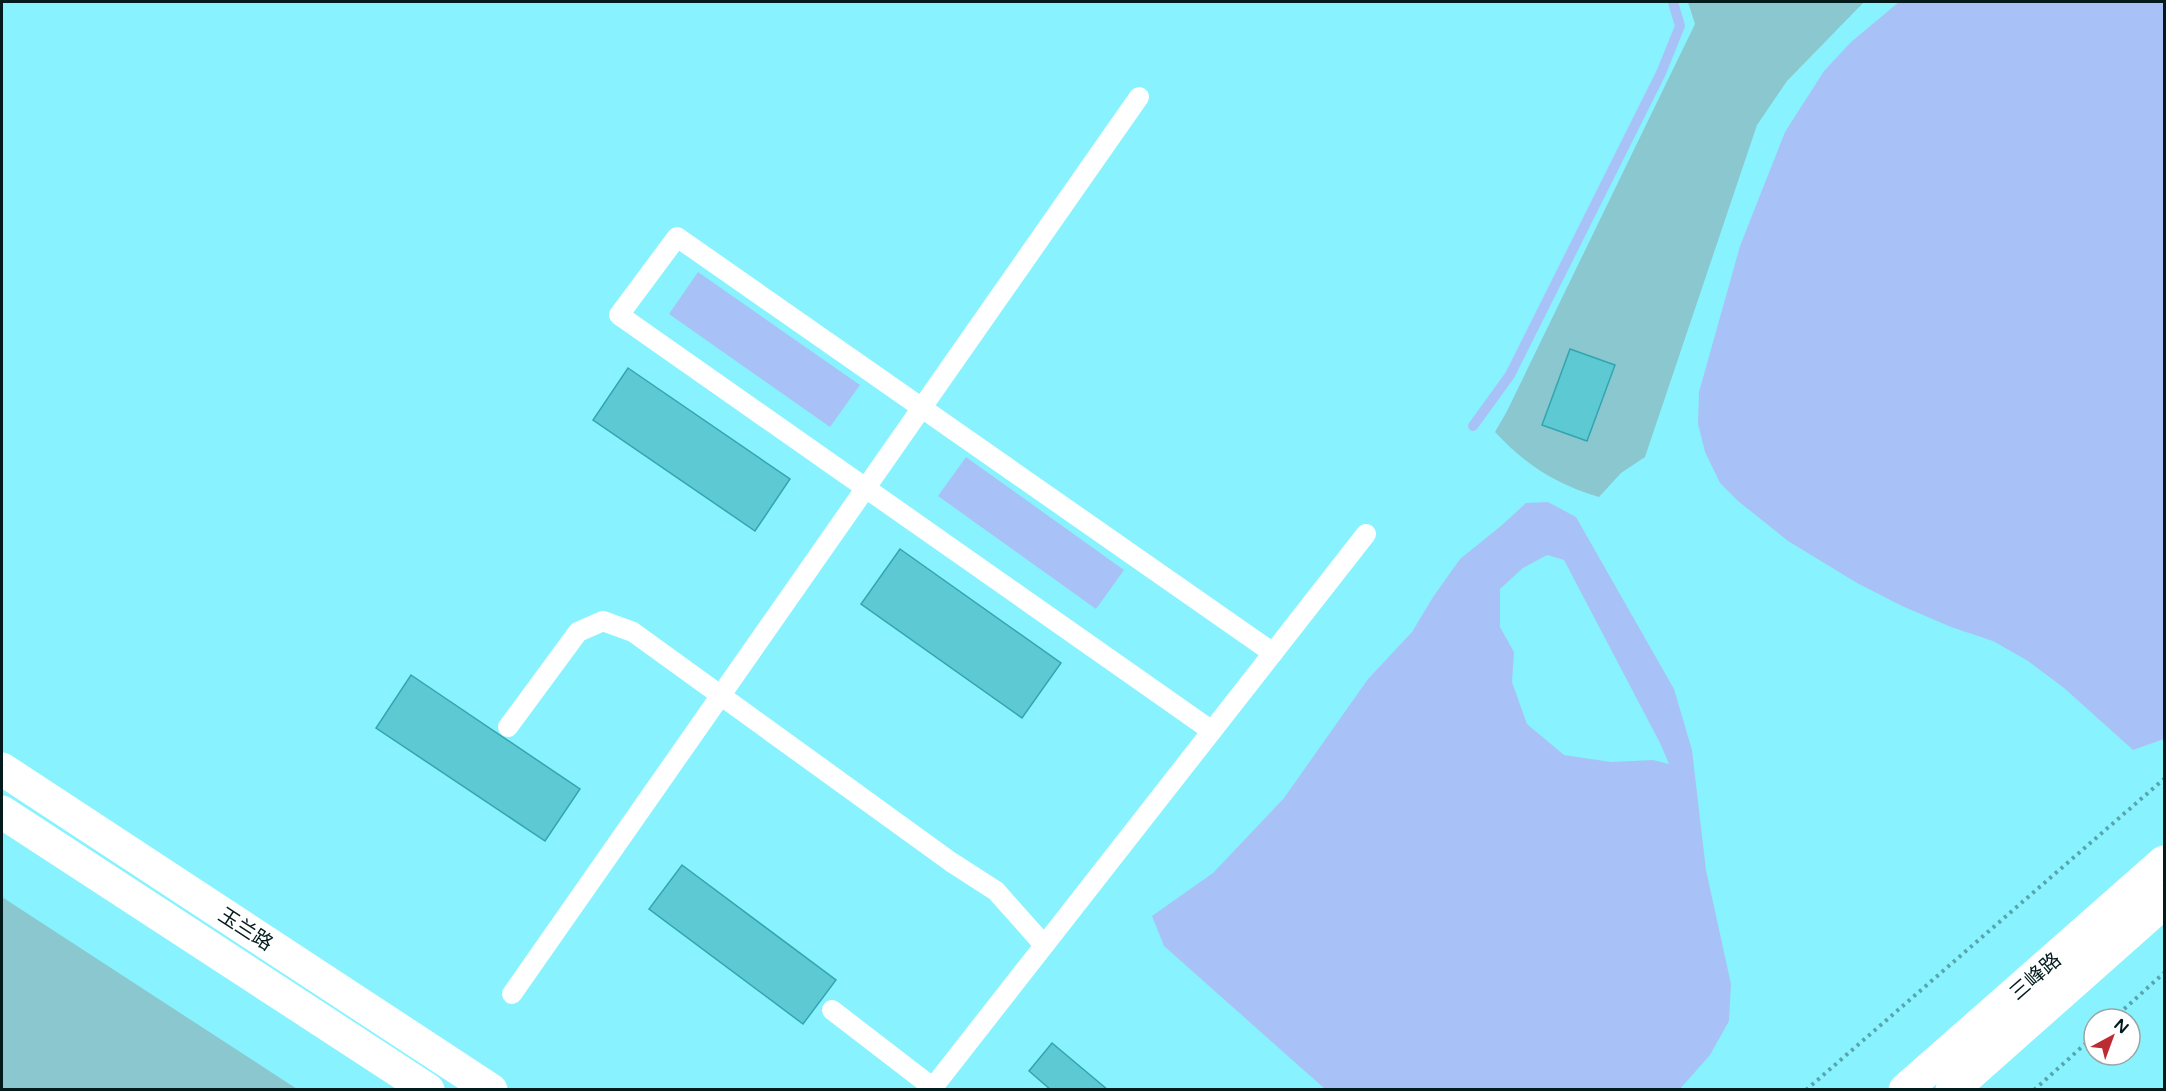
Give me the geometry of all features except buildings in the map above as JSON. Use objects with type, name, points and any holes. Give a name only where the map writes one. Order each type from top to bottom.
[{"type":"street","name":"玉兰路","points":[[2,769],[491,1089]]},
{"type":"street","name":"玉兰路","points":[[2,812],[428,1089]]},
{"type":"street","name":"三峰路","points":[[1905,1089],[2164,861]]},
{"type":"street","name":"三峰路","points":[[1952,1089],[2164,902]]},
{"type":"lane","points":[[512,994],[1139,97]]},
{"type":"lane","points":[[1212,731],[619,315],[677,237],[1273,653]]},
{"type":"lane","points":[[832,1010],[932,1088],[1366,534]]},
{"type":"lane","points":[[508,727],[578,632],[603,621],[633,632],[951,862],[996,891],[1044,945]]},
{"type":"path","points":[[1806,1089],[2164,779]]},
{"type":"path","points":[[2126,1007],[2164,973]]},
{"type":"path","points":[[2034,1089],[2082,1047]]},
{"type":"shaded area","points":[[1688,2],[1864,2],[1787,81],[1757,125],[1645,457],[1621,473],[1599,497],[1569,486],[1542,472],[1518,454],[1495,432],[1695,24]]},
{"type":"shaded area","points":[[1899,2],[2164,2],[2164,739],[2133,750],[2064,688],[2028,661],[1993,641],[1951,627],[1902,606],[1857,583],[1788,541],[1738,501],[1720,483],[1705,452],[1698,424],[1699,392],[1740,246],[1785,132],[1824,71],[1851,42]]},
{"type":"shaded area","points":[[698,272],[860,385],[830,427],[669,314]]},
{"type":"shaded area","points":[[966,457],[1124,570],[1096,609],[938,496]]},
{"type":"shaded area","points":[[1548,502],[1576,517],[1674,689],[1692,750],[1706,870],[1731,984],[1729,1021],[1710,1055],[1680,1089],[1325,1089],[1164,946],[1152,916],[1213,873],[1284,798],[1368,679],[1412,632],[1460,559],[1526,503]],"holes":[[[1547,555],[1564,560],[1660,743],[1669,764],[1653,760],[1611,762],[1564,755],[1527,724],[1512,682],[1514,652],[1500,627],[1500,589],[1523,568]]]},
{"type":"shaded area","points":[[2,897],[297,1089],[2,1089]]},
{"type":"waterway","points":[[1473,426],[1510,375],[1661,73],[1680,26],[1673,2]]}]
